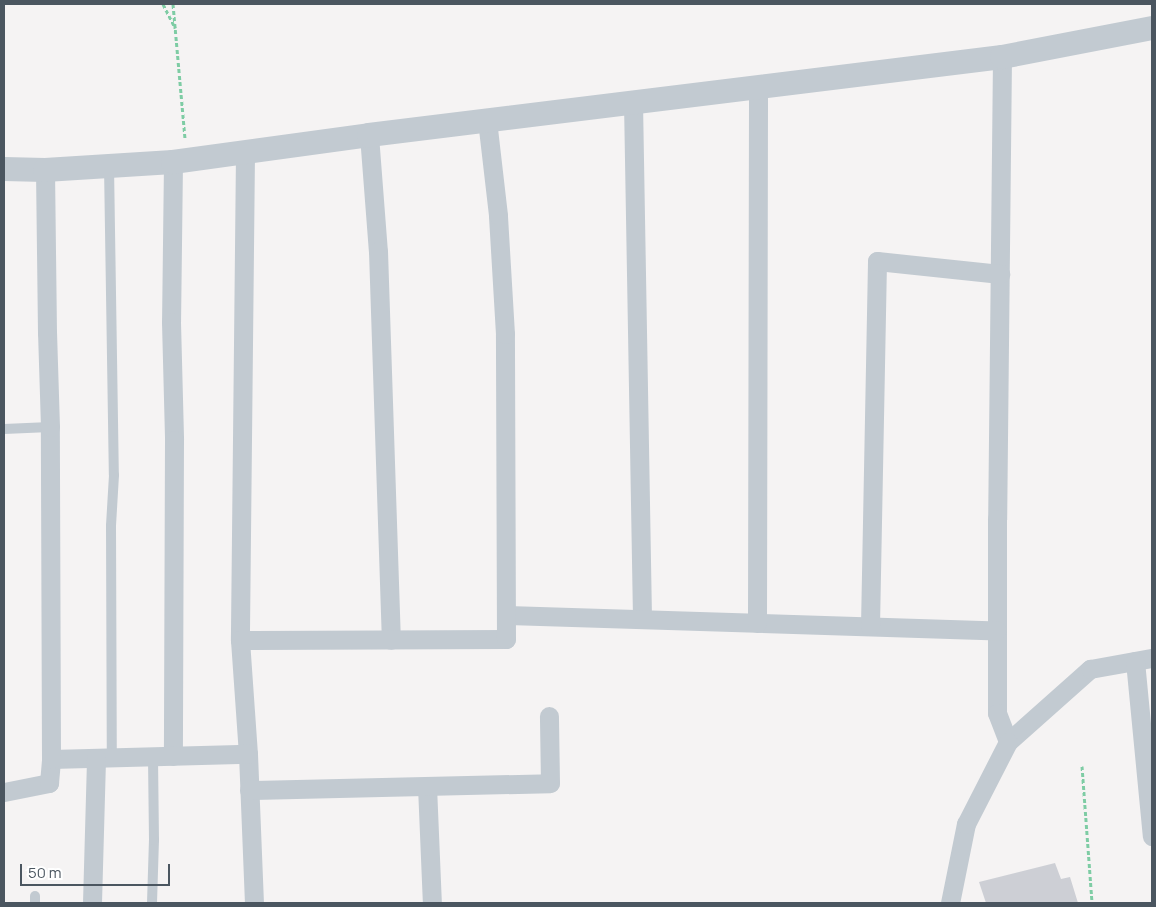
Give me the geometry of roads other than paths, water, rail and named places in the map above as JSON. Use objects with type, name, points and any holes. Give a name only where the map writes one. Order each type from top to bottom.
[{"type":"street","points":[[4,169],[45,170],[180,161],[487,120],[1002,57],[1152,28]]},
{"type":"street","points":[[1002,57],[997,713],[1008,742]]},
{"type":"street","points":[[757,623],[758,87]]},
{"type":"street","points":[[633,102],[642,619]]},
{"type":"street","points":[[240,640],[506,639],[505,334],[498,215],[487,120]]},
{"type":"street","points":[[369,135],[378,251],[391,640]]},
{"type":"street","points":[[245,153],[240,640],[248,754],[254,903]]},
{"type":"street","points":[[173,756],[174,440],[171,322],[180,161]]},
{"type":"street","points":[[4,792],[49,783],[51,759],[50,427],[45,170]]},
{"type":"street","points":[[870,626],[877,261],[1000,274]]},
{"type":"street","points":[[507,615],[997,630]]},
{"type":"street","points":[[950,903],[966,824],[1008,742],[1090,669],[1144,660],[1152,836]]},
{"type":"street","points":[[249,790],[550,783],[549,716]]},
{"type":"street","points":[[51,759],[248,754]]},
{"type":"street","points":[[92,903],[104,758]]},
{"type":"street","points":[[427,786],[432,903]]},
{"type":"lane","points":[[104,758],[114,475],[109,166]]},
{"type":"lane","points":[[4,428],[50,427]]},
{"type":"lane","points":[[152,903],[154,840],[153,757]]}]
